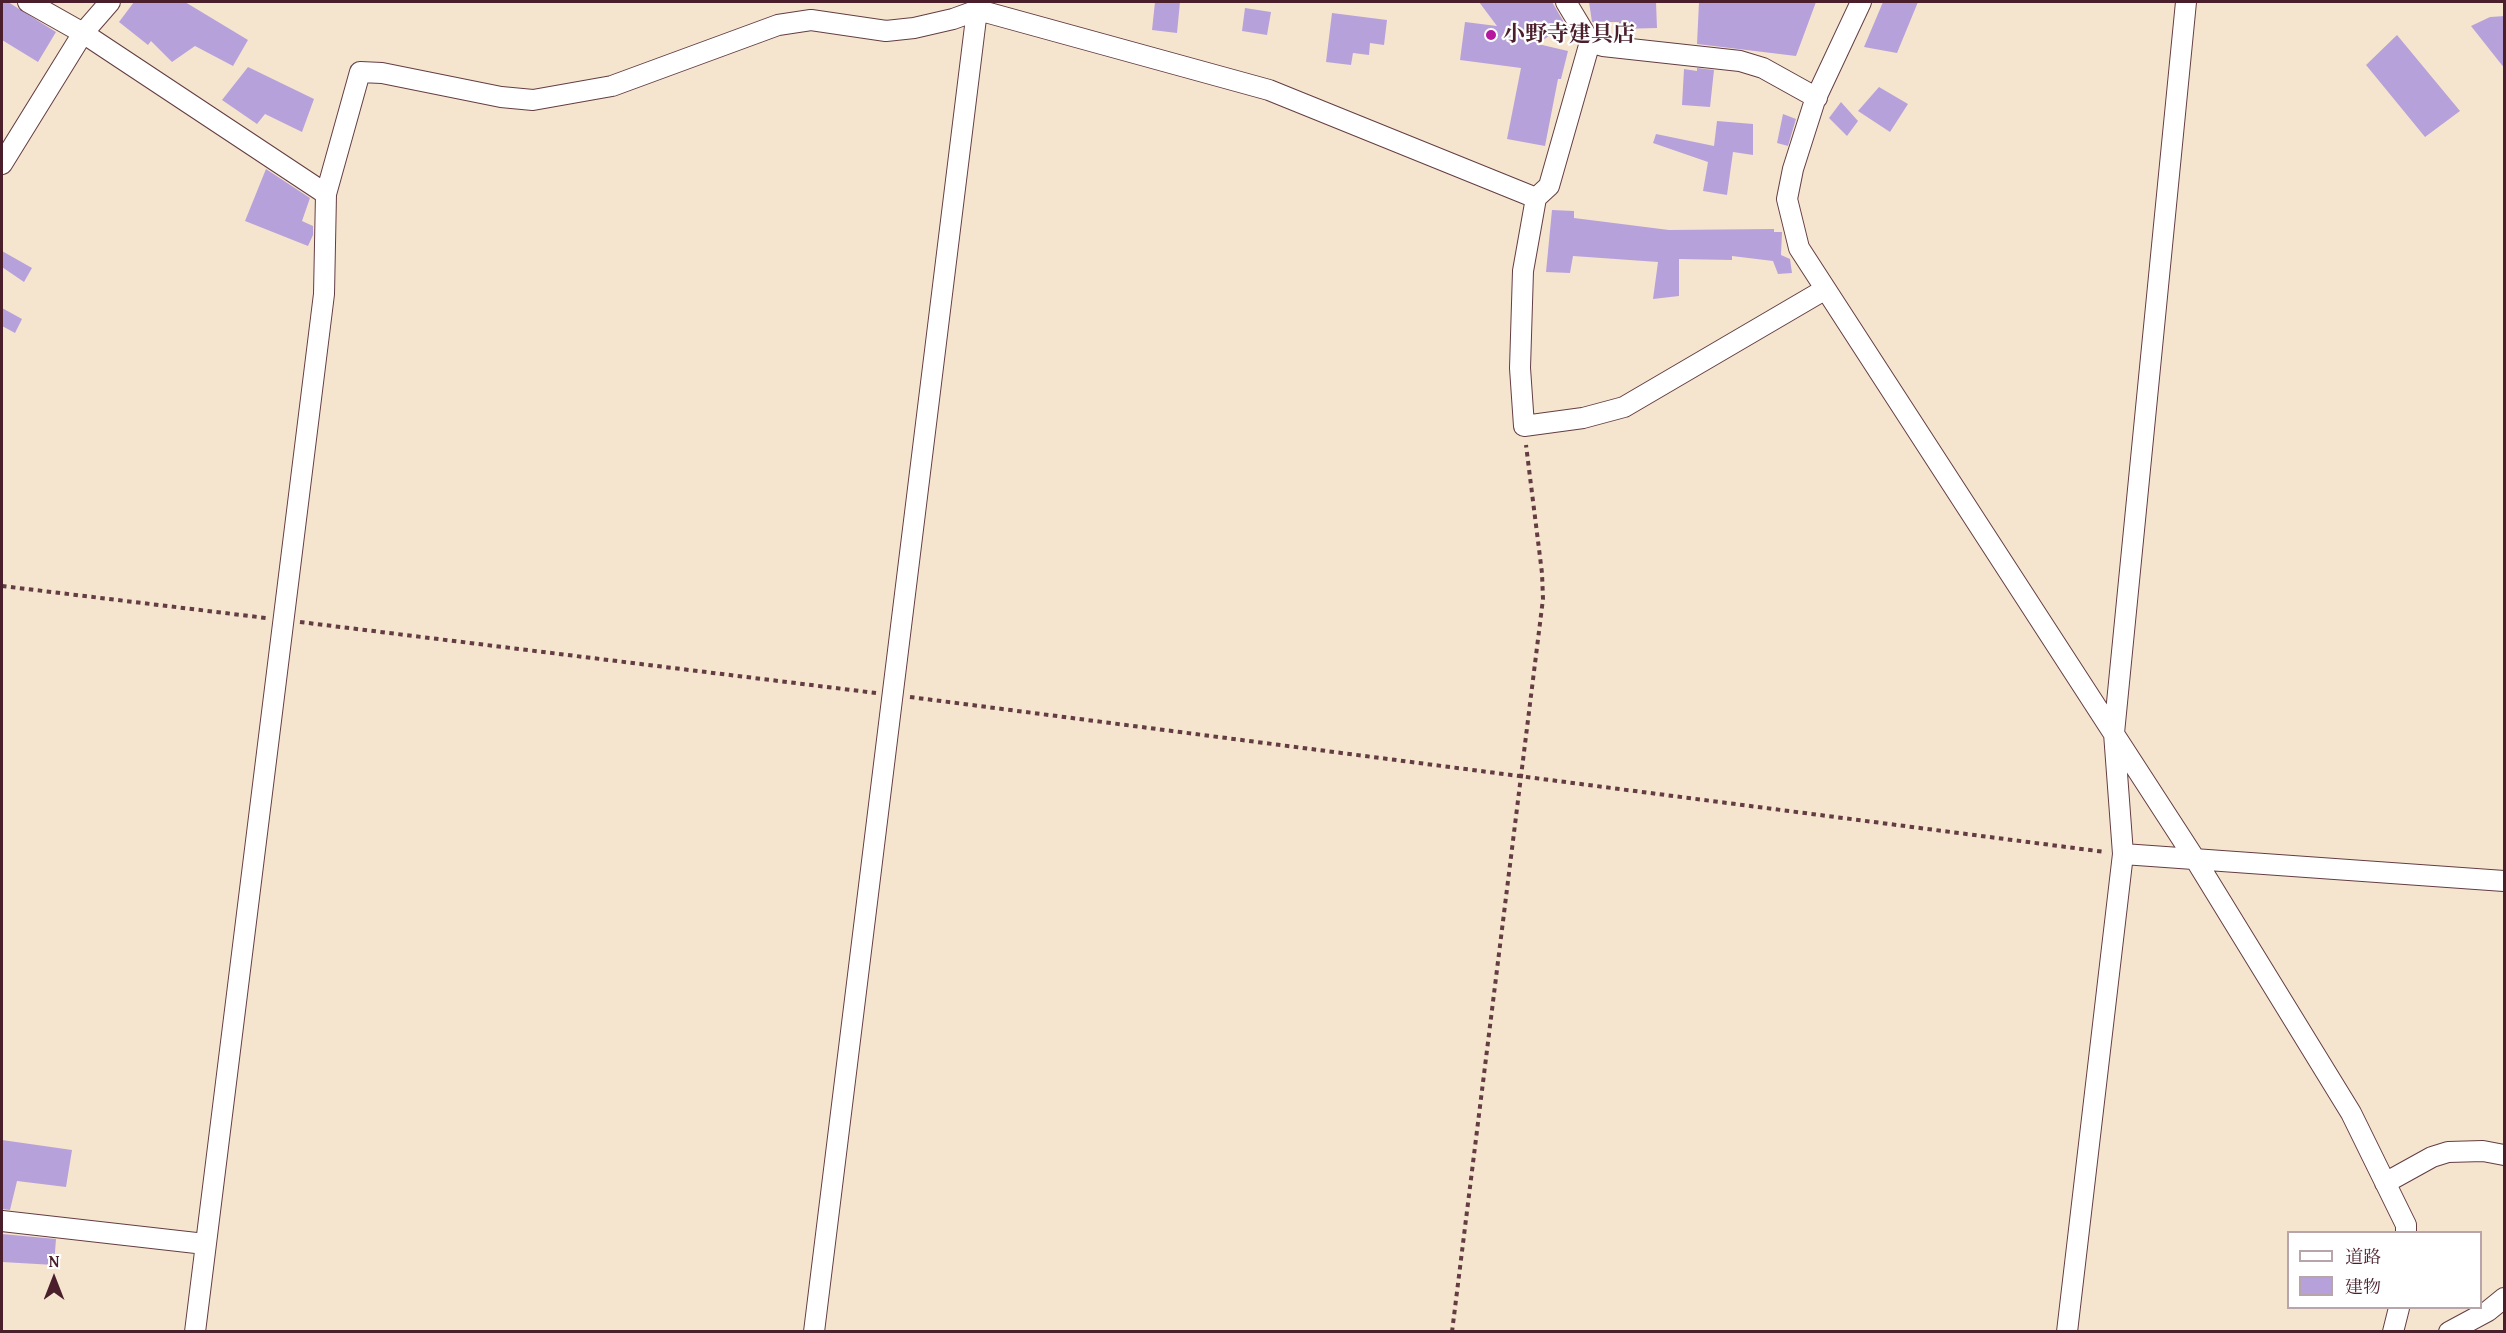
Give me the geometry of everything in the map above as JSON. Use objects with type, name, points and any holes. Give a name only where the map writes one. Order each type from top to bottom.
[{"type":"street","points":[[28,2],[84,33],[326,194]]},
{"type":"street","points":[[2,164],[84,33],[110,2]]},
{"type":"street","points":[[1566,2],[1590,42],[1603,46],[1740,61],[1763,68],[1816,98]]},
{"type":"street","points":[[1861,2],[1816,98],[1803,133],[1787,199],[1799,248],[1824,290],[2195,859],[2351,1113],[2406,1225],[2406,1231]]},
{"type":"street","points":[[2067,1332],[2122,854],[2114,733],[2186,2]]},
{"type":"street","points":[[195,1332],[324,294],[326,194],[360,72],[382,72],[501,97],[533,100],[612,86],[778,25],[811,20],[886,31],[952,20],[978,5],[1269,90],[1536,198]]},
{"type":"street","points":[[814,1332],[978,5]]},
{"type":"street","points":[[1590,42],[1549,186],[1536,198],[1523,271],[1520,368],[1524,426],[1583,417],[1624,407],[1824,290]]},
{"type":"street","points":[[2122,854],[2505,881]]},
{"type":"street","points":[[2385,1183],[2432,1157],[2448,1152],[2483,1151],[2505,1155]]},
{"type":"street","points":[[2,1221],[205,1245]]},
{"type":"street","points":[[2449,1332],[2488,1311],[2505,1298]]},
{"type":"street","points":[[2393,1332],[2399,1309]]},
{"type":"path","points":[[1452,1332],[1543,599],[1540,552],[1524,426]]},
{"type":"path","points":[[2,586],[893,695],[2122,854]]},
{"type":"building","points":[[2,2],[8,2],[56,32],[38,62],[2,40]]},
{"type":"building","points":[[134,2],[185,2],[248,40],[233,66],[195,46],[172,62],[151,41],[148,45],[119,22]]},
{"type":"building","points":[[1155,2],[1180,2],[1177,33],[1152,30]]},
{"type":"building","points":[[1479,2],[1552,2],[1565,24],[1538,44],[1568,51],[1561,79],[1558,79],[1545,146],[1507,139],[1521,68],[1460,60],[1465,22],[1497,26]]},
{"type":"building","points":[[1589,2],[1656,2],[1657,28],[1619,29],[1619,22],[1592,22]]},
{"type":"building","points":[[1699,2],[1816,2],[1796,56],[1697,44]]},
{"type":"building","points":[[1883,2],[1918,2],[1897,53],[1864,47]]},
{"type":"building","points":[[1245,8],[1271,12],[1267,35],[1242,31]]},
{"type":"building","points":[[1332,13],[1387,20],[1384,45],[1370,43],[1369,55],[1353,53],[1351,65],[1326,62]]},
{"type":"building","points":[[2505,16],[2505,69],[2471,26],[2490,17]]},
{"type":"building","points":[[2397,35],[2460,111],[2425,137],[2366,65]]},
{"type":"building","points":[[248,67],[314,99],[302,132],[265,114],[257,124],[222,100]]},
{"type":"building","points":[[1697,68],[1714,70],[1710,107],[1682,105],[1684,69],[1697,71]]},
{"type":"building","points":[[1879,87],[1908,104],[1890,132],[1858,111]]},
{"type":"building","points":[[1841,102],[1858,121],[1847,136],[1829,118]]},
{"type":"building","points":[[1783,114],[1796,119],[1788,146],[1777,143]]},
{"type":"building","points":[[1717,121],[1753,124],[1753,155],[1733,152],[1727,195],[1703,191],[1708,162],[1653,143],[1656,134],[1714,146]]},
{"type":"building","points":[[266,169],[310,198],[302,221],[313,226],[313,235],[308,246],[245,221]]},
{"type":"building","points":[[1552,210],[1574,211],[1574,218],[1669,230],[1774,229],[1774,232],[1782,232],[1781,255],[1790,259],[1792,273],[1778,274],[1773,261],[1732,256],[1732,260],[1679,259],[1679,296],[1653,299],[1658,262],[1573,256],[1570,273],[1546,272]]},
{"type":"building","points":[[2,251],[32,268],[24,282],[2,267]]},
{"type":"building","points":[[2,308],[22,319],[15,333],[2,326]]},
{"type":"building","points":[[2,1140],[72,1150],[66,1187],[17,1181],[10,1210],[2,1209]]},
{"type":"building","points":[[2,1234],[56,1239],[54,1265],[2,1262]]},
{"type":"place","name":"小野寺建具店","points":[[1491,35]]}]
